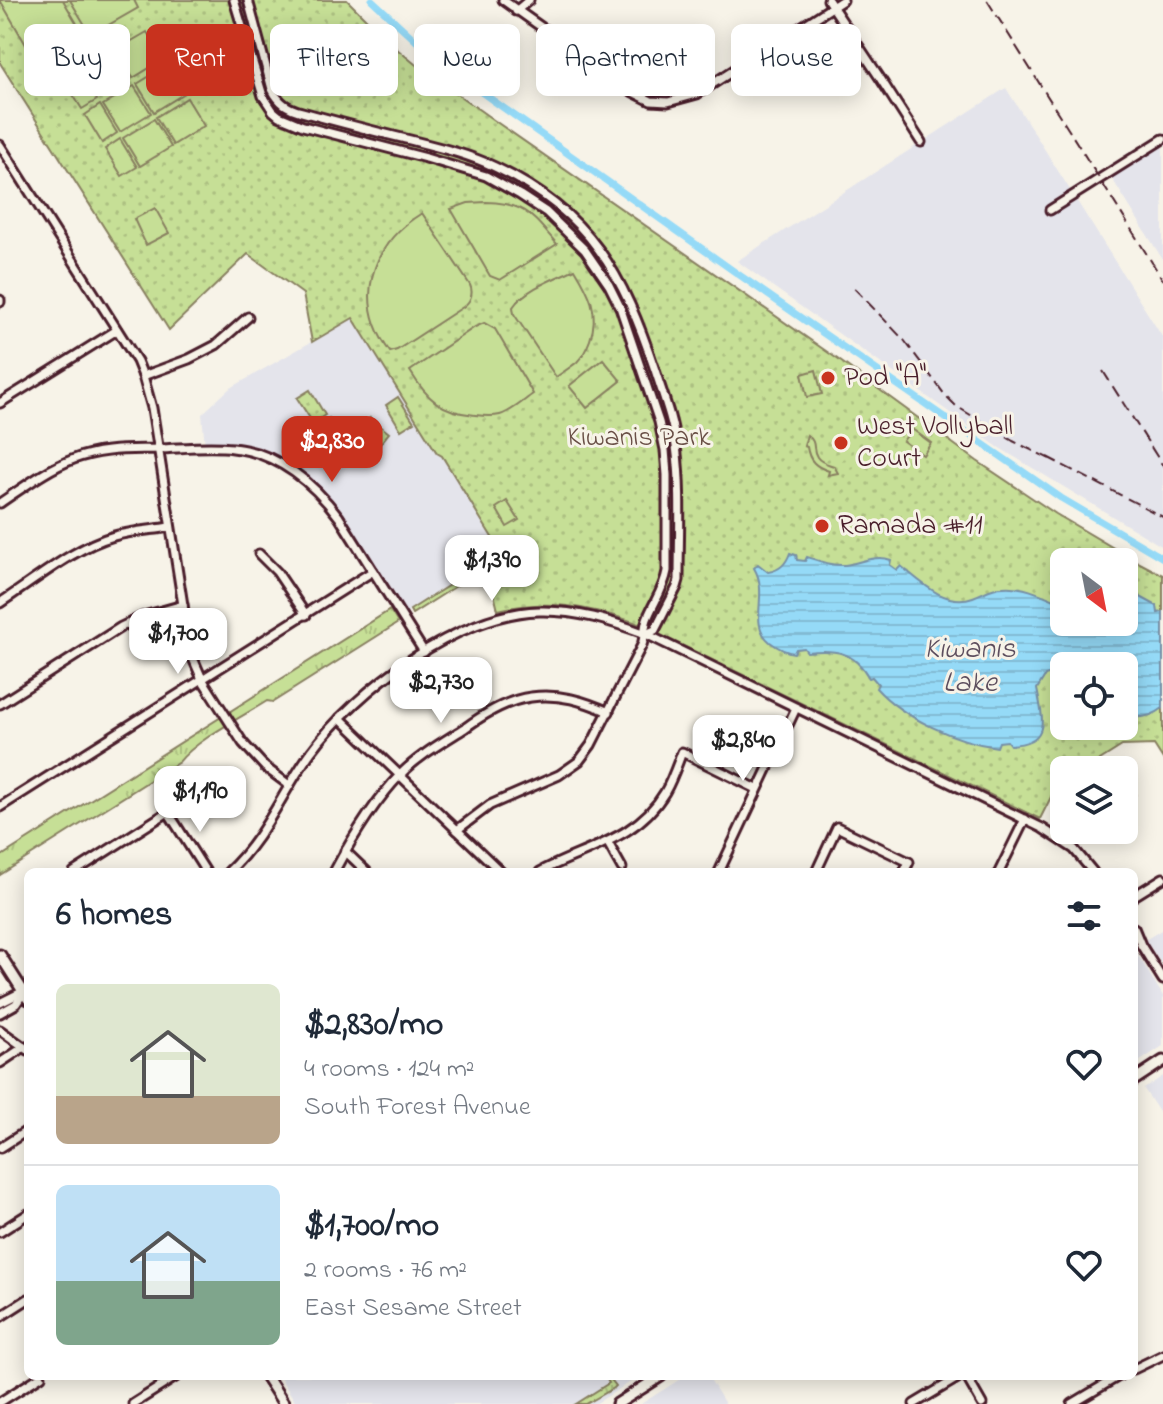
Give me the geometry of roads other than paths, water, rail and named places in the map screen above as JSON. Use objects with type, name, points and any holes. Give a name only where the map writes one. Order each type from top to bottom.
[{"type":"main road","points":[[0,955],[24,989]]},
{"type":"main road","points":[[1138,1077],[1163,1061]]},
{"type":"main road","points":[[269,1380],[284,1404]]},
{"type":"main road","points":[[617,1404],[655,1380]]},
{"type":"street","points":[[234,0],[241,24]]},
{"type":"street","points":[[248,0],[272,89],[285,107],[474,158],[524,181],[559,206],[587,233],[611,265],[635,311],[667,405],[677,448],[680,483],[679,580],[655,630],[646,634]]},
{"type":"street","points":[[503,0],[633,92],[651,101],[668,102],[697,94],[830,4],[843,0]]},
{"type":"street","points":[[516,11],[529,0]]},
{"type":"street","points":[[830,4],[921,142]]},
{"type":"street","points":[[254,57],[263,55]]},
{"type":"street","points":[[254,68],[263,96],[279,116],[303,126],[476,172],[505,186],[554,218],[585,250],[609,285],[620,307],[657,414],[665,450],[667,571],[664,586],[645,624],[646,634],[609,712],[579,761],[559,775],[490,805],[457,830]]},
{"type":"street","points":[[1050,210],[1163,139]]},
{"type":"street","points":[[411,154],[415,141]]},
{"type":"street","points":[[0,145],[137,361],[152,408],[192,656],[202,679],[243,743],[265,767],[289,785]]},
{"type":"street","points":[[143,376],[216,345],[248,317]]},
{"type":"street","points":[[0,403],[117,330]]},
{"type":"street","points":[[0,503],[54,468],[76,458],[108,450],[205,446],[237,448],[269,458],[299,473],[330,506],[424,652]]},
{"type":"street","points":[[665,450],[677,448]]},
{"type":"street","points":[[0,603],[93,545],[114,537],[170,527]]},
{"type":"street","points":[[259,554],[277,572],[306,615]]},
{"type":"street","points":[[0,807],[373,571]]},
{"type":"street","points":[[0,704],[121,627],[144,616],[183,605]]},
{"type":"street","points":[[653,607],[664,613]]},
{"type":"street","points":[[232,868],[267,826],[312,750],[363,694],[452,636],[485,621],[538,611],[589,615],[646,634],[1050,834]]},
{"type":"street","points":[[336,868],[367,816],[400,775],[427,753],[499,707],[529,697],[556,696],[583,701],[609,712]]},
{"type":"street","points":[[721,868],[796,708]]},
{"type":"street","points":[[340,718],[497,868]]},
{"type":"street","points":[[549,868],[608,843],[643,819],[664,794],[682,752],[757,789]]},
{"type":"street","points":[[80,868],[168,812],[203,868]]},
{"type":"street","points":[[1001,868],[1025,819]]},
{"type":"street","points":[[818,868],[837,827],[909,862],[906,868]]},
{"type":"street","points":[[608,843],[622,868]]},
{"type":"street","points":[[1067,844],[1090,868]]},
{"type":"street","points":[[345,851],[363,868]]},
{"type":"street","points":[[1138,894],[1163,878]]},
{"type":"street","points":[[1138,943],[1163,980]]},
{"type":"street","points":[[0,1003],[24,994]]},
{"type":"street","points":[[0,1013],[24,996]]},
{"type":"street","points":[[0,1030],[24,1047]]},
{"type":"street","points":[[0,1063],[24,1049]]},
{"type":"street","points":[[0,1148],[24,1133]]},
{"type":"street","points":[[0,1232],[24,1217]]},
{"type":"street","points":[[0,1317],[24,1302]]},
{"type":"street","points":[[1138,1367],[1163,1355]]},
{"type":"street","points":[[0,1402],[35,1380]]},
{"type":"street","points":[[133,1404],[171,1380]]},
{"type":"street","points":[[914,1404],[956,1380]]},
{"type":"street","points":[[966,1380],[982,1404]]},
{"type":"street","points":[[1072,1404],[1112,1380]]},
{"type":"water","name":"Kiwanis Lake","points":[[790,553],[796,555],[797,560],[805,561],[807,557],[840,565],[885,558],[891,560],[890,565],[897,570],[901,566],[934,591],[953,599],[973,597],[999,587],[1027,589],[1050,598],[1050,636],[1138,636],[1138,596],[1157,606],[1158,613],[1163,612],[1163,708],[1138,717],[1138,652],[1050,652],[1050,674],[1045,676],[1037,689],[1041,728],[1032,740],[1010,745],[1007,741],[999,742],[997,747],[948,734],[916,719],[887,699],[876,688],[878,684],[872,677],[869,678],[850,657],[835,652],[807,652],[804,648],[796,649],[794,653],[788,652],[763,634],[759,617],[760,588],[754,568],[758,564],[768,572],[784,563]]},
{"type":"waterway","points":[[372,0],[460,77],[735,272],[1061,498],[1163,558]]},
{"type":"railway","points":[[987,0],[1163,280]]},
{"type":"railway","points":[[854,288],[904,340],[956,406],[1013,441],[1054,461]]},
{"type":"railway","points":[[1103,371],[1163,466]]},
{"type":"railway","points":[[1047,457],[1163,517]]},
{"type":"place","name":"Pod \"A\"","points":[[828,378]]},
{"type":"place","name":"West Vollyball Court","points":[[841,443]]},
{"type":"place","name":"Ramada #11","points":[[822,526]]},
{"type":"park label","name":"Kiwanis Park","points":[[639,438]]}]
